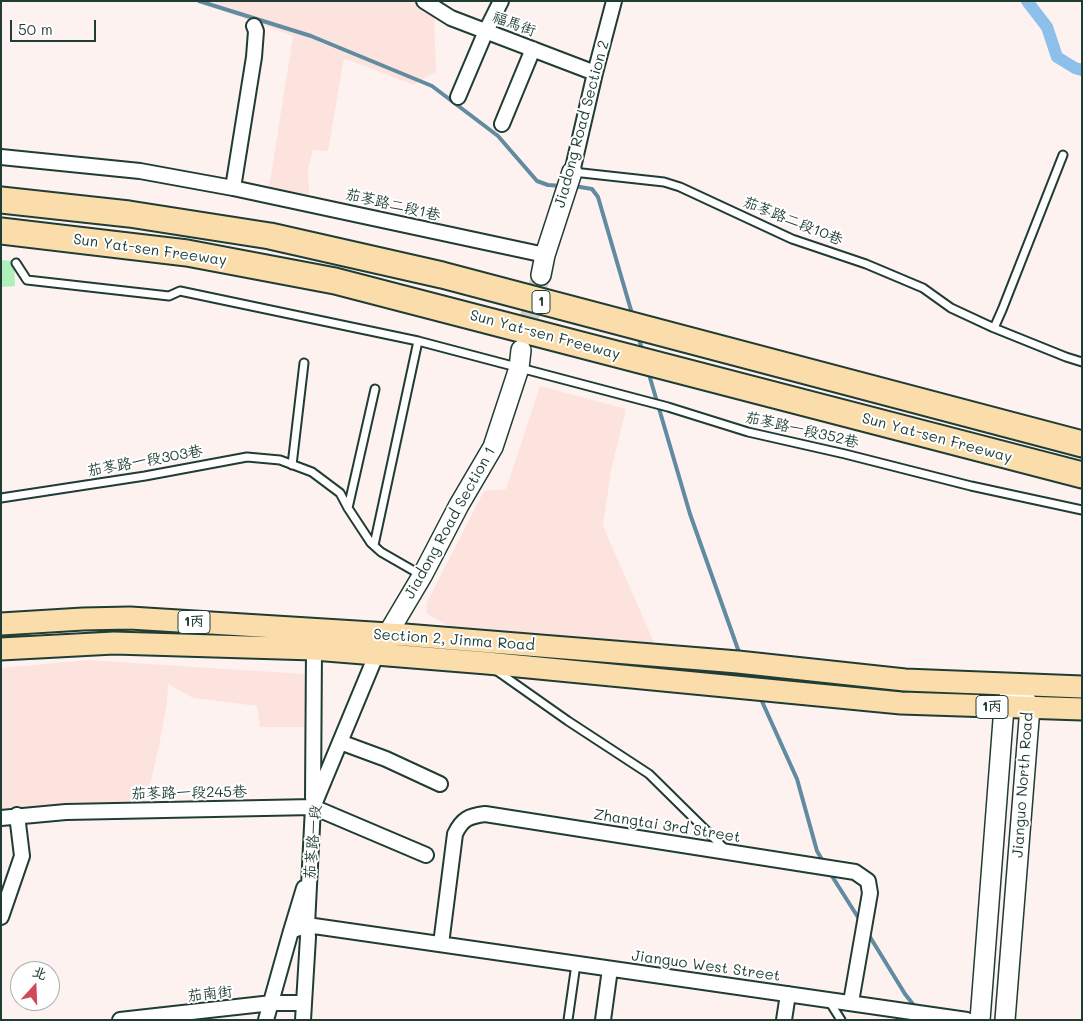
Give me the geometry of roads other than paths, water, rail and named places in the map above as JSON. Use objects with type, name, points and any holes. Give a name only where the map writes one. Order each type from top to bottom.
[{"type":"highway","name":"Sun Yat-sen Freeway","points":[[1,200],[129,214],[289,240],[442,275],[1005,424],[1079,437]]},
{"type":"highway","name":"Sun Yat-sen Freeway","points":[[1,231],[187,253],[335,281],[1080,475]]},
{"type":"main road","name":"Section 2, Jinma Road","points":[[1,624],[130,618],[387,634],[744,663],[905,680],[1015,684]]},
{"type":"main road","name":"Section 2, Jinma Road","points":[[1,649],[114,643],[314,649],[487,663],[901,703],[1004,707]]},
{"type":"main road","name":"1丙","points":[[1015,684],[1082,687]]},
{"type":"main road","name":"1丙","points":[[1004,707],[1082,709]]},
{"type":"street","name":"福馬街","points":[[424,1],[451,18],[595,73]]},
{"type":"street","points":[[458,98],[486,31],[502,1]]},
{"type":"street","name":"Jiadong Road Section 2","points":[[541,275],[545,255],[569,181],[614,1]]},
{"type":"street","points":[[233,188],[254,57],[256,32],[254,26]]},
{"type":"street","points":[[502,124],[533,49]]},
{"type":"street","name":"茄苳路二段1巷","points":[[1,157],[140,171],[233,188],[545,255]]},
{"type":"street","name":"Jiadong Road Section 1","points":[[387,634],[422,576],[459,505],[494,447],[520,359]]},
{"type":"street","name":"茄苳路一段","points":[[303,1020],[313,807],[377,653],[387,634]]},
{"type":"street","points":[[314,649],[313,807],[426,855]]},
{"type":"street","name":"Jianguo North Road","points":[[1005,1020],[1030,707],[1015,684]]},
{"type":"street","name":"Jianguo North Road","points":[[980,1020],[1004,707],[1015,684]]},
{"type":"street","points":[[340,742],[386,759],[440,784]]},
{"type":"street","name":"茄苳路一段245巷","points":[[18,815],[66,812],[313,807]]},
{"type":"street","name":"Zhangtai 3rd Street","points":[[441,944],[455,834],[460,823],[472,816],[485,814],[855,872],[868,881],[870,893],[851,1002]]},
{"type":"street","points":[[1,818],[18,815],[22,856],[1,917]]},
{"type":"street","points":[[266,1020],[310,868]]},
{"type":"street","points":[[291,930],[307,924]]},
{"type":"street","name":"Jianguo West Street","points":[[307,924],[967,1020]]},
{"type":"street","points":[[603,1020],[610,969]]},
{"type":"street","points":[[784,1020],[788,994]]},
{"type":"street","name":"茄南街","points":[[120,1020],[272,1003],[303,1003]]},
{"type":"lane","points":[[994,328],[1063,155]]},
{"type":"lane","name":"茄苳路二段10巷","points":[[569,181],[664,182],[680,187],[792,238],[866,264],[923,288],[951,308],[1066,358],[1082,362]]},
{"type":"lane","name":"茄苳路一段352巷","points":[[16,263],[27,280],[169,296],[180,291],[418,341],[520,359],[748,432],[971,486],[1082,510]]},
{"type":"lane","points":[[374,546],[418,341]]},
{"type":"lane","points":[[292,465],[304,363]]},
{"type":"lane","points":[[348,508],[375,389]]},
{"type":"lane","name":"茄苳路一段303巷","points":[[1,498],[145,476],[247,457],[280,460],[312,472],[340,492],[348,508],[374,546],[422,576]]},
{"type":"lane","points":[[487,663],[568,721],[649,774],[728,851]]},
{"type":"lane","points":[[568,1020],[576,964]]},
{"type":"lane","points":[[827,999],[841,1020]]},
{"type":"waterway","points":[[199,1],[311,36],[432,86],[498,136],[537,181],[548,185],[562,186]]},
{"type":"waterway","points":[[1027,1],[1047,27],[1057,57],[1082,70]]},
{"type":"waterway","points":[[574,186],[592,189],[598,197],[633,317]]},
{"type":"waterway","points":[[638,335],[643,353]]},
{"type":"waterway","points":[[648,371],[690,514],[740,655]]},
{"type":"waterway","points":[[760,697],[797,779],[817,851],[824,863]]},
{"type":"waterway","points":[[830,873],[861,922]]},
{"type":"waterway","points":[[867,932],[905,994],[916,1008]]},
{"type":"tunnel","points":[[522,344],[541,275]]}]
